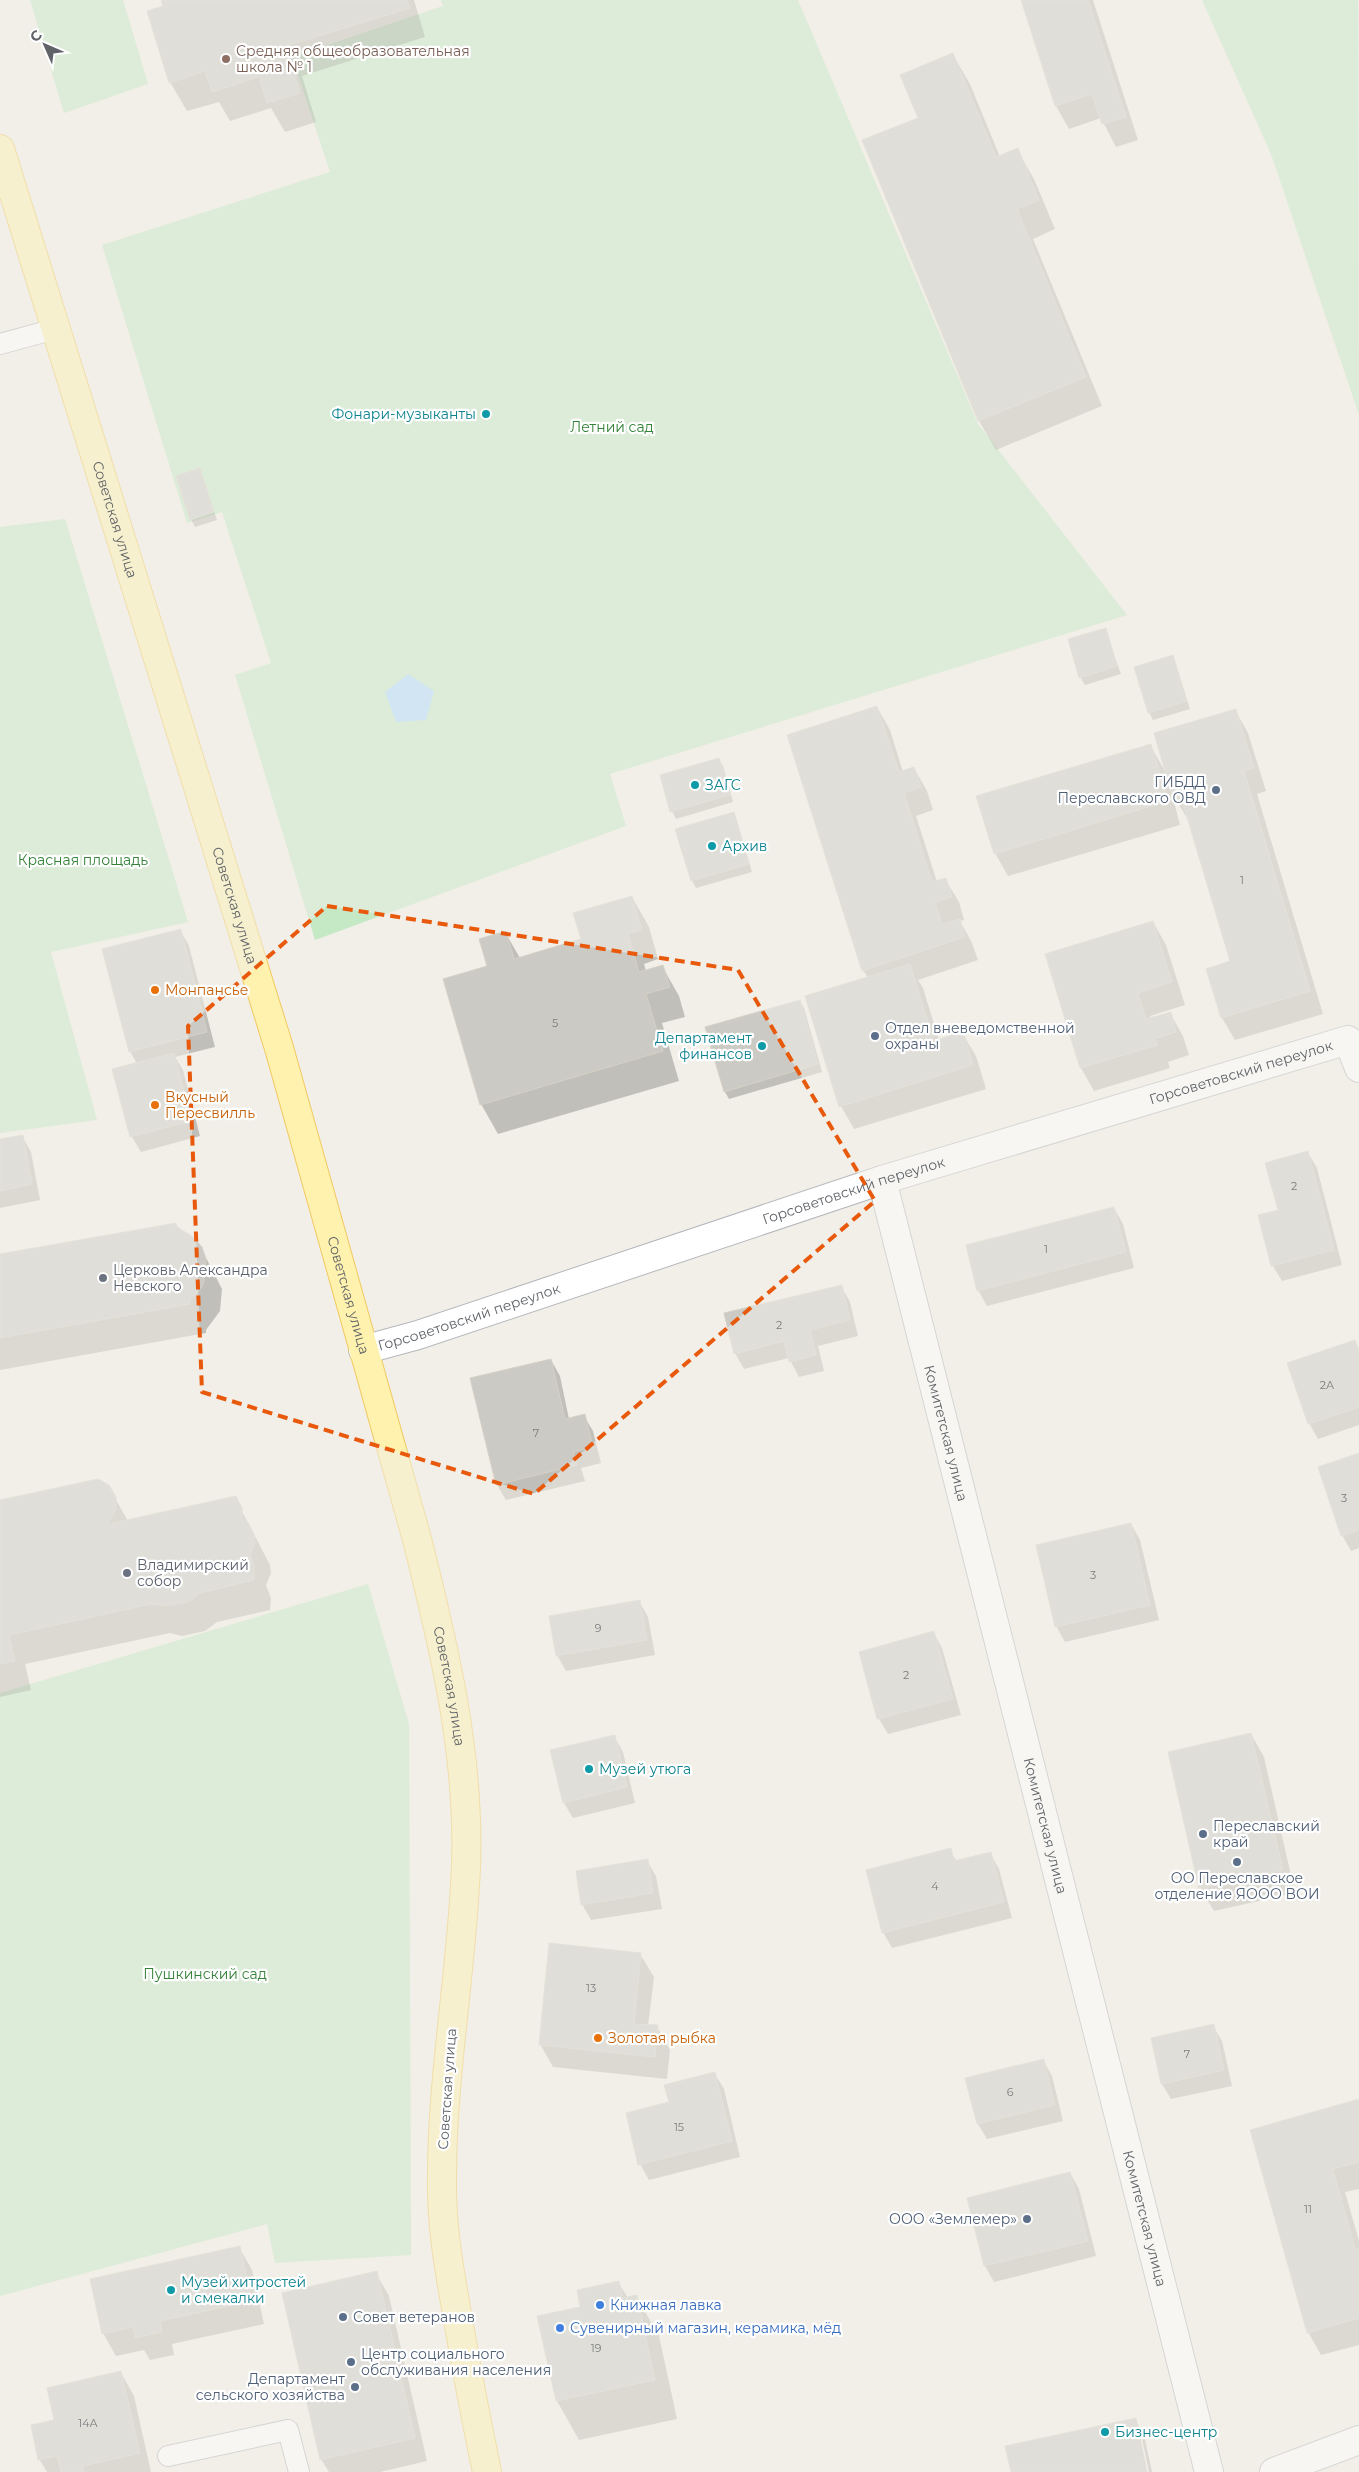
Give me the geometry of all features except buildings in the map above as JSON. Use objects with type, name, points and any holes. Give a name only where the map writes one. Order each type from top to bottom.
[{"type":"main road","name":"Советская улица","points":[[0,149],[278,1048],[417,1540],[438,1622],[458,1723],[465,1793],[466,1866],[444,2104],[442,2178],[444,2241],[487,2472]]},
{"type":"street","name":"Горсоветовский переулок","points":[[363,1350],[418,1335],[882,1180],[1348,1040],[1359,1068]]},
{"type":"street","name":"Комитетская улица","points":[[882,1180],[1209,2472]]},
{"type":"street","points":[[1274,2472],[1359,2440]]},
{"type":"lane","points":[[0,344],[55,329]]},
{"type":"lane","points":[[168,2456],[288,2430],[298,2472]]},
{"type":"highlighted area","points":[[327,906],[738,970],[875,1201],[534,1494],[202,1392],[188,1026]]},
{"type":"green space","points":[[30,0],[123,0],[148,84],[64,113]]},
{"type":"green space","name":"Летний сад","points":[[441,0],[798,0],[978,424],[1127,615],[610,774],[626,826],[315,940],[235,675],[271,663],[222,512],[187,523],[102,245],[330,172],[292,57],[443,6]]},
{"type":"green space","points":[[1202,0],[1358,0],[1359,415],[1271,154]]},
{"type":"green space","name":"Красная площадь","points":[[65,519],[188,922],[51,952],[97,1120],[0,1133],[0,527]]},
{"type":"green space","name":"Пушкинский сад","points":[[368,1584],[409,1724],[411,2255],[275,2263],[267,2224],[0,2296],[0,1693]]},
{"type":"water","points":[[408,674],[434,691],[426,720],[396,722],[385,692]]},
{"type":"place","name":"Средняя общеобразовательная школа № 1","points":[[226,59]]},
{"type":"place","name":"Фонари-музыканты","points":[[486,414]]},
{"type":"place","name":"ЗАГС","points":[[695,785]]},
{"type":"place","name":"ГИБДД Переславского ОВД","points":[[1216,790]]},
{"type":"place","name":"Архив","points":[[712,846]]},
{"type":"place","name":"Монпансье","points":[[155,990]]},
{"type":"place","name":"Отдел вневедомственной охраны","points":[[875,1036]]},
{"type":"place","name":"Департамент финансов","points":[[762,1046]]},
{"type":"place","name":"Вкусный Пересвилль","points":[[155,1105]]},
{"type":"place","name":"Церковь Александра Невского","points":[[103,1278]]},
{"type":"place","name":"Владимирский собор","points":[[127,1573]]},
{"type":"place","name":"Музей утюга","points":[[589,1769]]},
{"type":"place","name":"Переславский край","points":[[1203,1834]]},
{"type":"place","name":"ОО Переславское отделение ЯООО ВОИ","points":[[1237,1862]]},
{"type":"place","name":"Золотая рыбка","points":[[598,2038]]},
{"type":"place","name":"ООО «Землемер»","points":[[1027,2219]]},
{"type":"place","name":"Музей хитростей и смекалки","points":[[171,2290]]},
{"type":"place","name":"Книжная лавка","points":[[600,2305]]},
{"type":"place","name":"Совет ветеранов","points":[[343,2317]]},
{"type":"place","name":"Сувенирный магазин, керамика, мёд","points":[[560,2328]]},
{"type":"place","name":"Центр социального обслуживания населения","points":[[351,2362]]},
{"type":"place","name":"Департамент сельского хозяйства","points":[[355,2387]]},
{"type":"place","name":"Бизнес-центр","points":[[1105,2432]]}]
